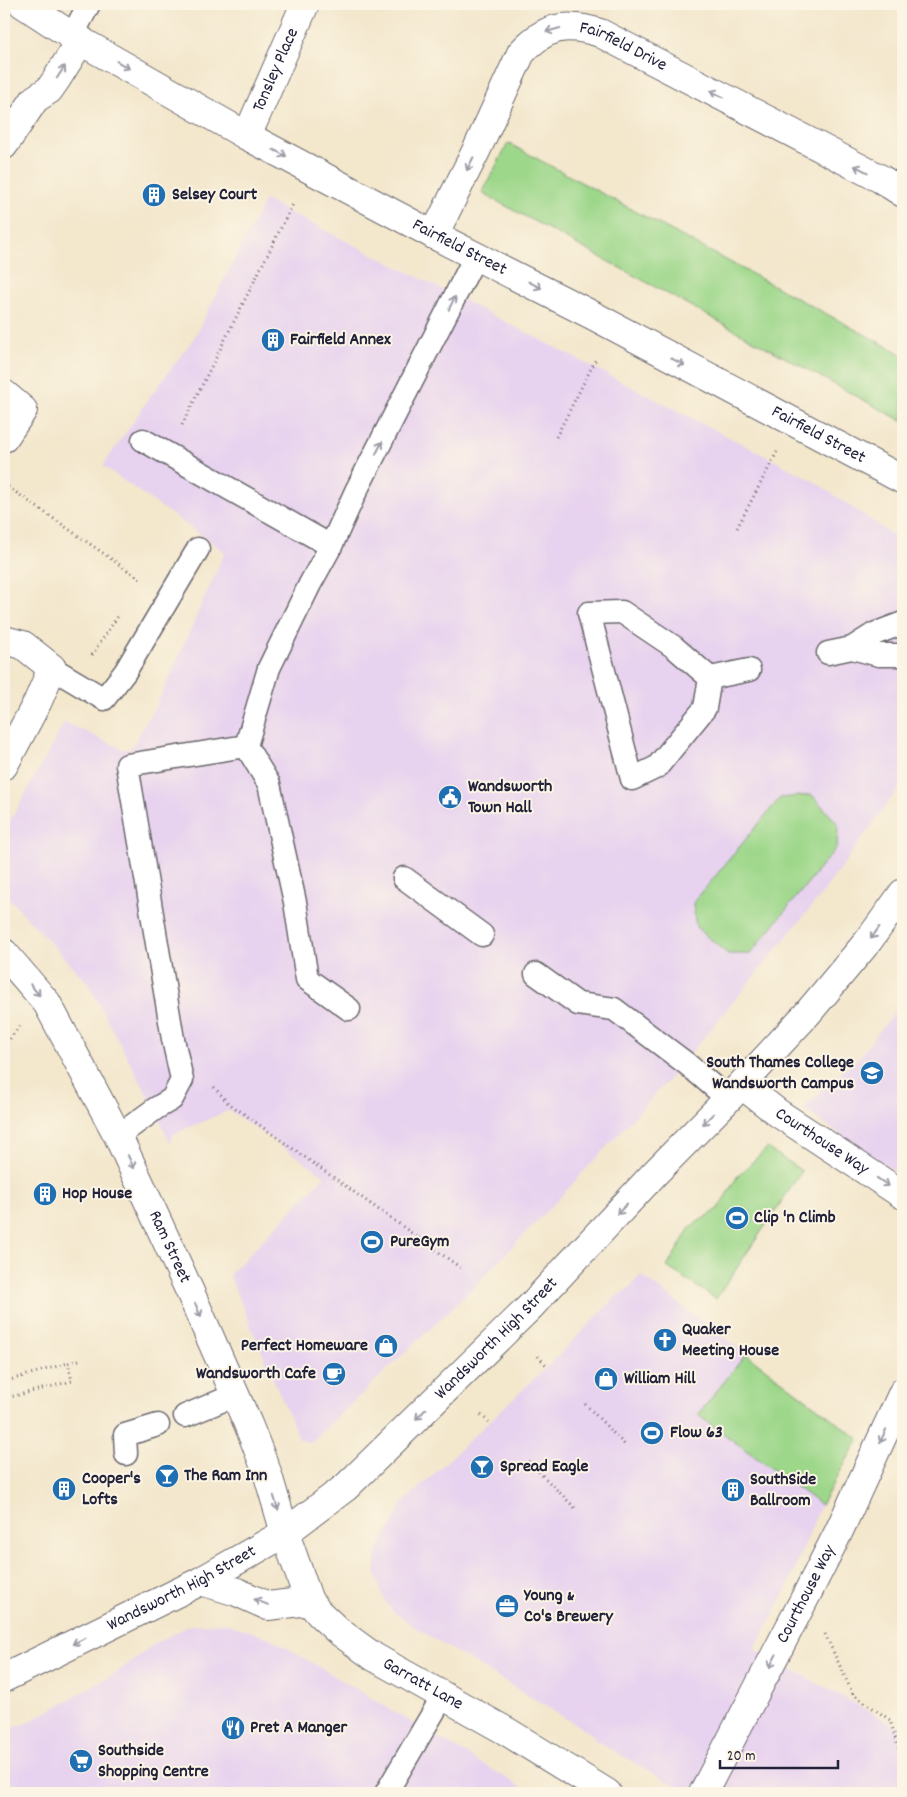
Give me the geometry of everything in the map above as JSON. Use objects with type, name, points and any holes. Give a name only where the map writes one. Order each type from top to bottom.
[{"type":"main road","name":"Fairfield Street","points":[[23,4],[77,38],[248,136],[434,235],[902,476]]},
{"type":"main road","name":"Tonsley Place","points":[[248,136],[305,4]]},
{"type":"main road","name":"Fairfield Drive","points":[[434,235],[477,149],[521,53],[532,40],[546,31],[562,27],[583,27],[600,33],[903,193]]},
{"type":"main road","points":[[4,145],[35,99],[49,90],[77,38]]},
{"type":"main road","points":[[4,394],[23,410],[4,438]]},
{"type":"main road","points":[[4,640],[23,646],[52,668],[38,701],[4,765]]},
{"type":"main road","name":"Wandsworth High Street","points":[[4,1678],[201,1581],[285,1533],[346,1487],[531,1306],[735,1092],[807,1014],[869,940],[903,893]]},
{"type":"main road","name":"Ram Street","points":[[4,953],[47,1004],[118,1136],[170,1247],[235,1395],[267,1472],[285,1533]]},
{"type":"main road","name":"Courthouse Way","points":[[735,1092],[778,1112],[903,1195]]},
{"type":"main road","name":"Courthouse Way","points":[[704,1793],[808,1594],[903,1392]]},
{"type":"main road","name":"Garratt Lane","points":[[285,1533],[309,1601],[318,1613],[337,1630],[374,1657],[506,1731],[607,1793]]},
{"type":"main road","points":[[201,1581],[237,1592],[268,1606],[309,1601]]},
{"type":"lane","points":[[77,38],[89,4]]},
{"type":"lane","points":[[349,1009],[308,980],[295,902],[269,784],[246,746],[269,668],[356,491],[476,255]]},
{"type":"lane","points":[[142,440],[330,546]]},
{"type":"lane","points":[[52,668],[104,699],[124,672],[198,550]]},
{"type":"lane","points":[[622,612],[674,647],[710,678],[705,708],[657,767],[632,779],[589,613],[622,612]]},
{"type":"lane","points":[[828,653],[852,648],[874,634],[903,623]]},
{"type":"lane","points":[[852,648],[879,654],[903,655]]},
{"type":"lane","points":[[710,678],[749,670]]},
{"type":"lane","points":[[118,1136],[172,1098],[182,1080],[172,1039],[127,765],[246,746]]},
{"type":"lane","points":[[404,878],[482,935]]},
{"type":"lane","points":[[536,974],[578,1004],[614,1009],[686,1064],[735,1092]]},
{"type":"lane","points":[[185,1416],[235,1395]]},
{"type":"lane","points":[[126,1454],[125,1435],[158,1425]]},
{"type":"lane","points":[[387,1792],[443,1696]]},
{"type":"path","points":[[168,454],[294,202]]},
{"type":"path","points":[[556,436],[597,357]]},
{"type":"path","points":[[737,528],[778,449]]},
{"type":"path","points":[[4,484],[143,580],[137,588]]},
{"type":"path","points":[[87,662],[120,613]]},
{"type":"path","points":[[209,1081],[227,1102],[461,1268]]},
{"type":"path","points":[[538,1356],[548,1366]]},
{"type":"path","points":[[4,1385],[10,1380],[78,1360]]},
{"type":"path","points":[[4,1394],[7,1397],[15,1396],[72,1381],[68,1363]]},
{"type":"path","points":[[585,1404],[625,1445]]},
{"type":"path","points":[[481,1414],[489,1422]]},
{"type":"path","points":[[528,1461],[577,1510]]},
{"type":"path","points":[[808,1594],[852,1694],[890,1720],[899,1750],[903,1753]]},
{"type":"shaded area","points":[[265,200],[812,480],[903,542],[903,782],[818,899],[672,1076],[474,1287],[310,1443],[299,1439],[229,1275],[325,1176],[229,1110],[174,1134],[170,1143],[155,1109],[87,982],[4,893],[4,832],[65,722],[124,750],[132,747],[162,694],[225,552],[103,466],[152,394],[194,338]]},
{"type":"shaded area","name":"South Thames College Wandsworth Campus","points":[[903,1001],[903,1177],[803,1109],[861,1055]]},
{"type":"shaded area","points":[[641,1275],[859,1439],[818,1511],[789,1584],[755,1649],[903,1730],[903,1793],[688,1793],[593,1739],[595,1736],[419,1630],[391,1610],[383,1597],[375,1573],[377,1552],[403,1503],[552,1362],[620,1293],[623,1294]]},
{"type":"shaded area","points":[[225,1623],[270,1638],[531,1793],[4,1793],[4,1731],[27,1723],[118,1672],[154,1644],[191,1625]]},
{"type":"green space","points":[[508,143],[903,355],[902,421],[482,193]]},
{"type":"green space","points":[[812,795],[838,824],[837,847],[750,954],[728,954],[696,927],[693,903],[780,798]]},
{"type":"green space","name":"Clip 'n Climb","points":[[767,1148],[802,1171],[716,1299],[667,1267],[691,1226],[717,1210],[737,1177]]},
{"type":"green space","points":[[746,1354],[859,1439],[821,1505],[698,1415]]},
{"type":"place","name":"Selsey Court","points":[[154,195]]},
{"type":"place","name":"Fairfield Annex","points":[[273,340]]},
{"type":"place","name":"Wandsworth Town Hall","points":[[450,797]]},
{"type":"place","name":"South Thames College Wandsworth Campus","points":[[872,1073]]},
{"type":"place","name":"Hop House","points":[[45,1194]]},
{"type":"place","name":"Clip 'n Climb","points":[[737,1218]]},
{"type":"place","name":"PureGym","points":[[372,1242]]},
{"type":"place","name":"Quaker Meeting House","points":[[665,1340]]},
{"type":"place","name":"Perfect Homeware","points":[[386,1346]]},
{"type":"place","name":"Wandsworth Cafe","points":[[334,1374]]},
{"type":"place","name":"William Hill","points":[[606,1379]]},
{"type":"place","name":"Flow 63","points":[[652,1433]]},
{"type":"place","name":"Spread Eagle","points":[[482,1467]]},
{"type":"place","name":"The Ram Inn","points":[[167,1476]]},
{"type":"place","name":"Cooper's Lofts","points":[[64,1489]]},
{"type":"place","name":"SouthSide Ballroom","points":[[733,1490]]},
{"type":"place","name":"Young & Co's Brewery","points":[[507,1606]]},
{"type":"place","name":"Pret A Manger","points":[[233,1728]]},
{"type":"place","name":"Southside Shopping Centre","points":[[81,1761]]}]
